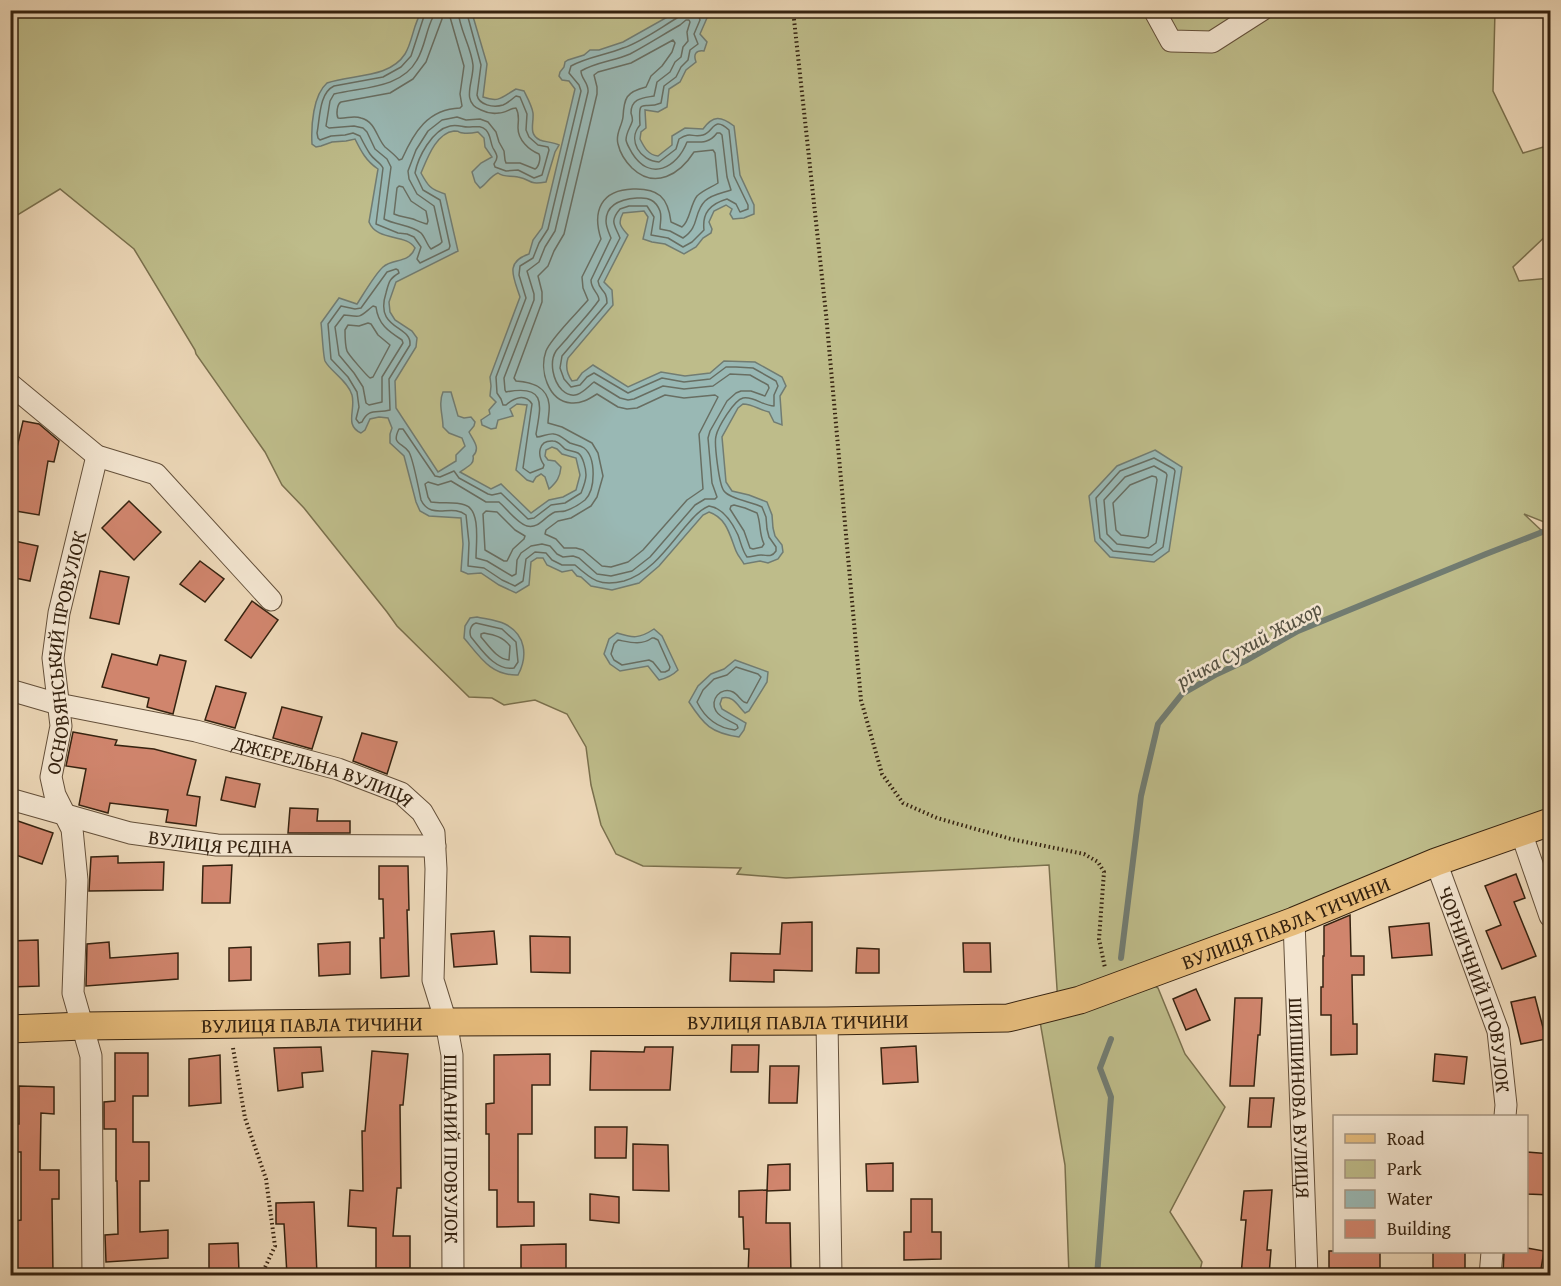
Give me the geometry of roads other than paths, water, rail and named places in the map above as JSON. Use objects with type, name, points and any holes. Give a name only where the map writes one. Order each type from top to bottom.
[{"type":"main road","name":"ВУЛИЦЯ ПАВЛА ТИЧИНИ","points":[[10,1029],[229,1024],[1008,1018],[1080,1000],[1109,990],[1294,921],[1436,862],[1551,822]]},
{"type":"street","points":[[1154,10],[1172,41],[1212,42],[1262,10]]},
{"type":"street","points":[[10,384],[97,456],[156,474],[271,600]]},
{"type":"street","name":"ОСНОВЯНСЬКИЙ ПРОВУЛОК","points":[[93,1275],[91,1056],[73,993],[77,880],[72,829],[55,795],[51,777],[61,726],[53,658],[59,613],[97,456]]},
{"type":"street","name":"ДЖЕРЕЛЬНА ВУЛИЦЯ","points":[[10,690],[58,704],[196,731],[338,769],[401,793],[422,812],[434,833],[433,980],[446,1022]]},
{"type":"street","name":"ВУЛИЦЯ РЄДІНА","points":[[10,799],[130,833],[217,845],[435,846]]},
{"type":"street","points":[[1521,832],[1551,916]]},
{"type":"street","name":"ЧОРНИЧНИЙ ПРОВУЛОК","points":[[1436,862],[1498,1031],[1505,1115]]},
{"type":"street","name":"ШИПШИНОВА ВУЛИЦЯ","points":[[1294,921],[1307,1275]]},
{"type":"street","points":[[827,1021],[831,1275]]},
{"type":"street","name":"ПІЩАНИЙ ПРОВУЛОК","points":[[446,1022],[452,1056],[453,1275]]},
{"type":"street","points":[[1490,1275],[1492,1253]]},
{"type":"water","points":[[468,10],[472,13],[487,64],[483,97],[497,99],[516,89],[524,91],[532,110],[534,135],[540,140],[559,145],[546,182],[533,183],[523,178],[498,173],[480,188],[472,172],[492,157],[485,147],[484,138],[478,132],[454,131],[437,141],[421,173],[430,186],[445,194],[458,251],[396,282],[389,302],[390,312],[395,320],[412,331],[417,338],[416,347],[395,381],[396,408],[438,472],[456,461],[456,455],[465,446],[462,438],[449,433],[443,427],[442,396],[443,392],[451,392],[458,416],[471,417],[475,422],[469,432],[476,444],[476,450],[471,464],[460,472],[491,489],[501,484],[531,513],[549,500],[563,497],[576,490],[580,475],[576,458],[562,454],[552,447],[546,450],[545,456],[561,467],[558,479],[549,489],[545,477],[541,474],[533,482],[527,480],[516,470],[527,405],[517,404],[510,409],[513,416],[498,420],[496,428],[491,429],[482,425],[481,420],[490,414],[489,410],[496,402],[490,396],[490,377],[520,297],[514,277],[514,266],[521,257],[529,254],[533,240],[542,228],[575,89],[569,81],[562,80],[559,76],[560,72],[568,60],[584,55],[590,50],[599,50],[623,42],[678,11],[701,11],[707,18],[700,34],[707,42],[704,51],[696,53],[696,62],[686,70],[680,82],[669,89],[667,107],[658,112],[645,110],[646,128],[641,132],[640,139],[649,152],[658,156],[672,145],[672,136],[685,128],[703,129],[710,121],[717,118],[734,126],[740,175],[754,205],[754,214],[733,219],[730,214],[732,209],[726,205],[714,211],[709,222],[711,233],[703,238],[696,247],[684,254],[665,244],[643,239],[648,217],[644,211],[623,213],[620,220],[621,225],[628,235],[604,282],[612,290],[613,305],[568,358],[567,370],[572,381],[577,380],[593,365],[628,387],[661,372],[685,376],[710,373],[724,361],[755,362],[782,377],[786,386],[780,396],[782,425],[774,422],[769,412],[743,404],[738,408],[722,437],[726,482],[732,491],[767,502],[772,515],[775,536],[782,545],[783,552],[778,559],[768,563],[760,561],[744,564],[724,523],[709,512],[703,515],[659,566],[639,583],[612,590],[591,586],[572,570],[562,572],[547,565],[543,558],[537,558],[531,562],[529,585],[516,593],[481,573],[468,574],[461,571],[463,544],[461,518],[429,516],[420,511],[404,456],[390,443],[392,428],[388,418],[370,419],[361,433],[353,426],[352,395],[347,385],[325,361],[321,323],[339,298],[357,304],[383,267],[405,259],[415,248],[405,240],[378,232],[369,222],[378,169],[367,159],[355,139],[316,147],[312,144],[316,103],[322,88],[327,83],[380,72],[398,62],[408,49],[422,11]]},
{"type":"water","points":[[1155,450],[1182,467],[1169,551],[1154,562],[1110,557],[1095,541],[1089,496],[1117,466]]},
{"type":"water","points":[[477,617],[502,623],[517,634],[524,653],[518,675],[493,669],[464,638],[465,626],[470,618]]},
{"type":"water","points":[[654,629],[662,636],[678,670],[674,674],[659,680],[648,666],[620,671],[610,664],[604,654],[609,639],[617,633],[636,637]]},
{"type":"water","points":[[735,660],[768,672],[767,682],[749,711],[745,713],[729,698],[722,698],[720,704],[722,709],[746,723],[739,737],[721,733],[709,727],[689,702],[698,686],[711,674],[724,669]]},
{"type":"waterway","name":"річка Сухий Жихор","points":[[1121,958],[1141,796],[1158,724],[1182,694],[1298,631],[1550,529]]},
{"type":"waterway","name":"річка Сухий Жихор","points":[[1097,1276],[1111,1097],[1100,1068],[1111,1039]]}]
